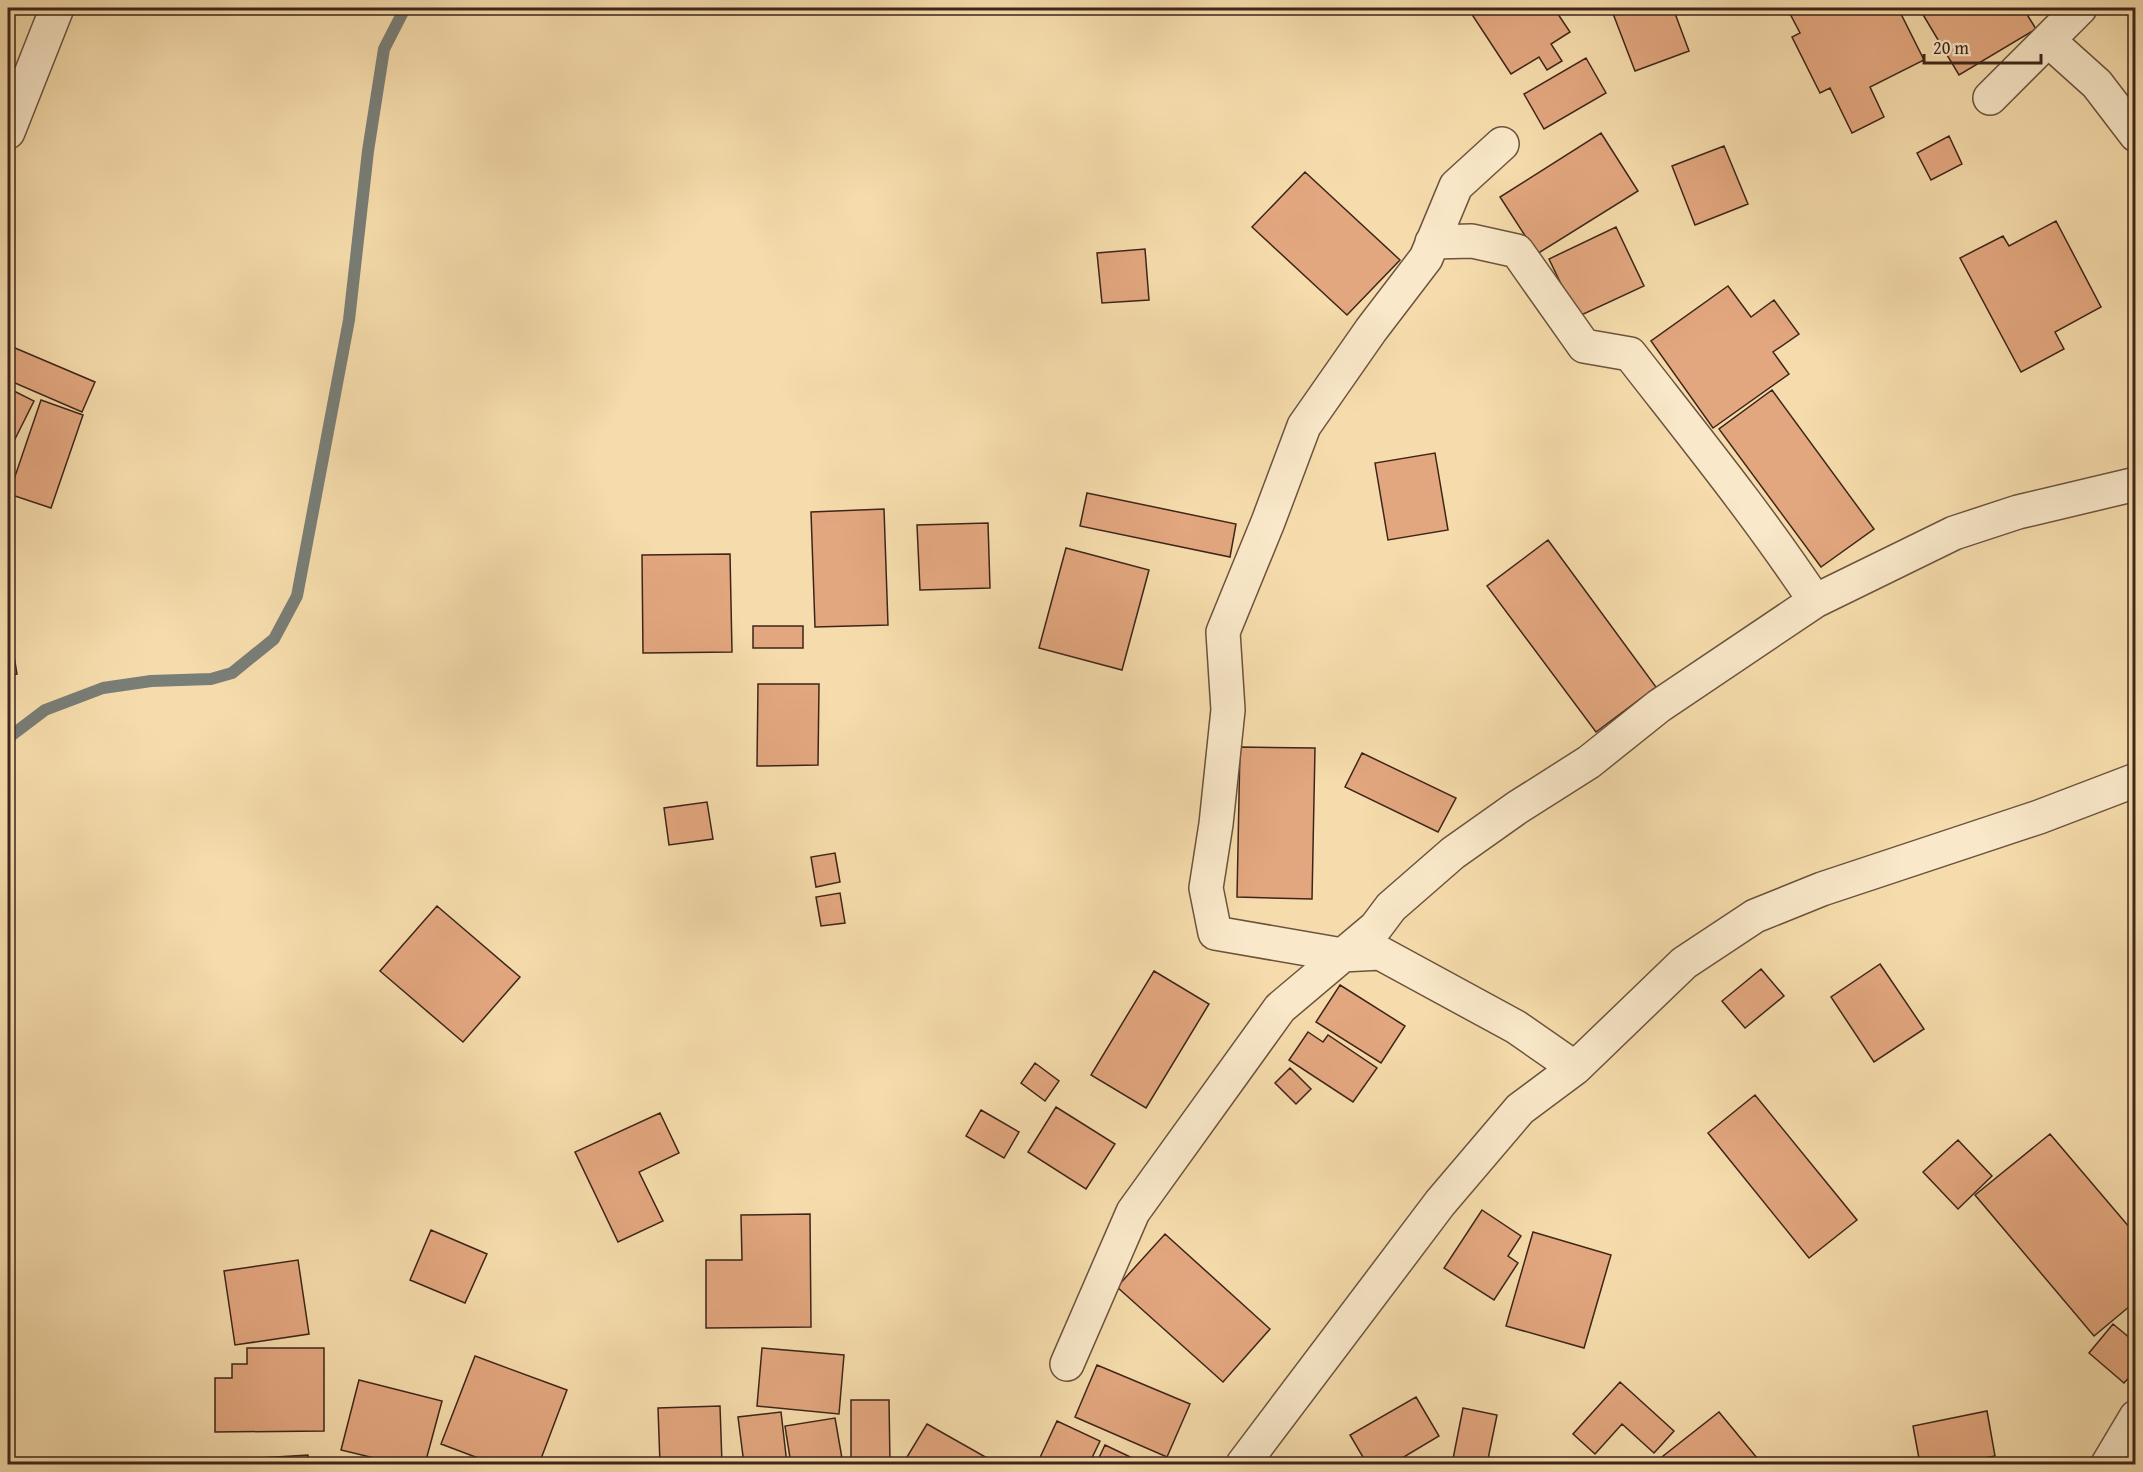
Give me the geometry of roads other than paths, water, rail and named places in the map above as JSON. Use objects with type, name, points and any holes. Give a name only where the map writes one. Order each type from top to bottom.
[{"type":"street","points":[[8,132],[57,8]]},
{"type":"street","points":[[1990,98],[2080,8]]},
{"type":"street","points":[[2048,40],[2097,84],[2136,135]]},
{"type":"street","points":[[1502,144],[1456,186],[1426,258],[1371,330],[1304,426],[1223,632],[1228,710],[1216,824],[1206,888],[1215,933],[1342,955],[1380,953],[1515,1027],[1575,1068]]},
{"type":"street","points":[[1432,242],[1472,241],[1517,251],[1584,346],[1630,354],[1707,450],[1815,601]]},
{"type":"street","points":[[1067,1364],[1134,1212],[1280,1008],[1376,927],[1391,907],[1453,853],[1518,807],[1589,762],[1659,706],[1815,601],[1954,533],[2018,512],[2136,484]]},
{"type":"street","points":[[1243,1464],[1440,1203],[1520,1109],[1575,1068],[1684,963],[1755,916],[1822,889],[2039,817],[2136,780]]},
{"type":"street","points":[[2108,1464],[2136,1417]]},
{"type":"waterway","points":[[8,738],[45,710],[103,688],[151,681],[211,679],[232,673],[274,639],[297,596],[349,320],[368,151],[384,49],[405,8]]}]
